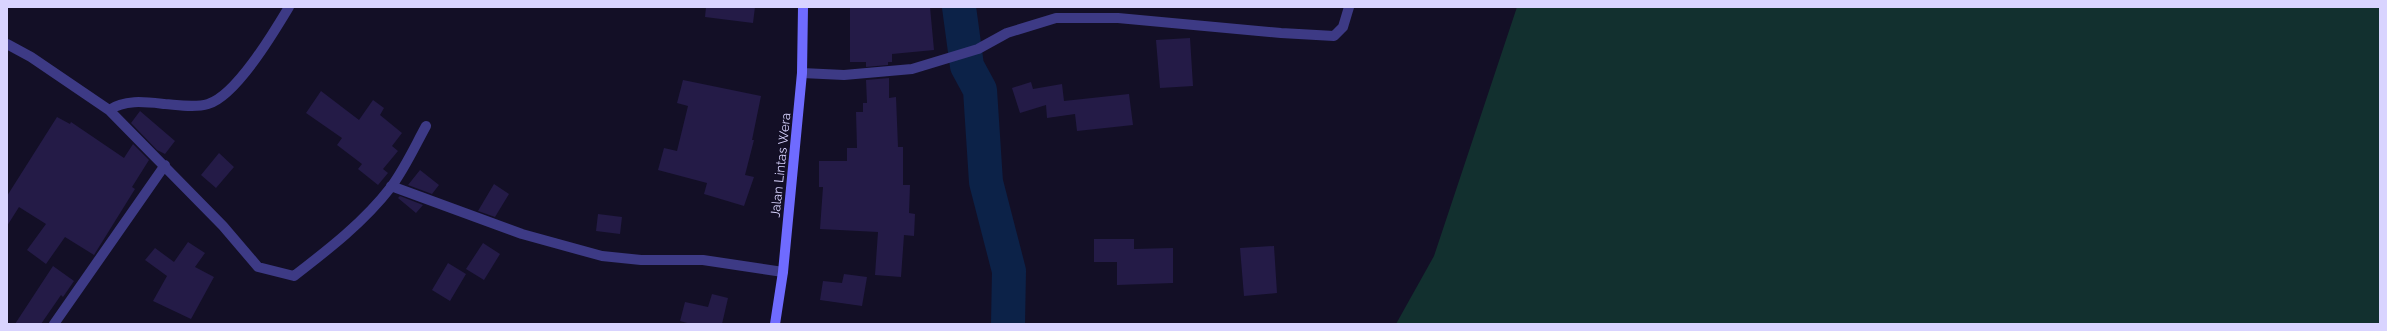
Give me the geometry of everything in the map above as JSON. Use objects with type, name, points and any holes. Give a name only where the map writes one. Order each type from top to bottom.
[{"type":"main road","name":"Jalan Lintas Wera","points":[[775,324],[783,272],[802,73],[803,7]]},
{"type":"street","points":[[108,110],[126,103],[146,102],[180,106],[207,104],[225,96],[252,62],[289,7]]},
{"type":"street","points":[[802,73],[844,75],[888,72],[912,68],[978,49],[1007,33],[1056,18],[1085,16],[1334,36],[1343,27],[1350,7]]},
{"type":"street","points":[[7,44],[31,57],[108,110],[165,165],[223,226],[258,267],[294,276],[348,234],[391,186],[426,126]]},
{"type":"street","points":[[54,324],[165,165]]},
{"type":"street","points":[[391,186],[522,234],[602,256],[641,260],[702,260],[783,272]]},
{"type":"green space","points":[[1517,7],[2380,7],[2380,324],[1396,324],[1434,256]]},
{"type":"building","points":[[706,7],[755,7],[753,23],[705,17]]},
{"type":"building","points":[[850,7],[930,7],[934,50],[892,54],[892,62],[888,62],[888,65],[866,67],[866,62],[850,62]]},
{"type":"building","points":[[1190,38],[1193,86],[1160,88],[1156,40]]},
{"type":"building","points":[[889,78],[889,98],[896,97],[898,147],[903,147],[903,185],[910,185],[909,213],[915,214],[914,236],[904,235],[901,277],[875,275],[878,232],[820,229],[823,187],[819,187],[819,161],[847,161],[847,148],[857,148],[856,112],[863,112],[863,103],[867,103],[866,80]]},
{"type":"building","points":[[683,80],[761,96],[752,140],[754,140],[745,175],[754,177],[744,206],[704,194],[707,183],[658,170],[664,148],[677,151],[688,106],[677,103]]},
{"type":"building","points":[[1031,82],[1033,89],[1062,84],[1064,101],[1129,94],[1133,125],[1077,131],[1075,114],[1047,118],[1046,105],[1020,113],[1012,88]]},
{"type":"building","points":[[321,91],[359,120],[373,100],[384,108],[380,115],[402,133],[392,146],[398,151],[383,169],[388,173],[378,185],[358,169],[362,164],[337,145],[342,138],[306,113]]},
{"type":"building","points":[[140,111],[175,141],[165,154],[157,150],[131,123]]},
{"type":"building","points":[[57,117],[70,124],[71,122],[124,158],[133,144],[149,160],[132,187],[135,189],[94,255],[65,237],[46,264],[27,250],[46,224],[19,207],[7,226],[7,196]]},
{"type":"building","points":[[219,153],[234,167],[216,188],[201,175]]},
{"type":"building","points":[[420,170],[439,185],[432,194],[408,185]]},
{"type":"building","points":[[494,184],[509,194],[495,217],[478,211]]},
{"type":"building","points":[[400,196],[423,205],[416,213],[398,198]]},
{"type":"building","points":[[598,214],[622,217],[620,234],[596,231]]},
{"type":"building","points":[[1094,239],[1134,239],[1134,249],[1173,248],[1173,283],[1117,285],[1117,262],[1094,262]]},
{"type":"building","points":[[188,242],[205,253],[195,267],[214,277],[191,319],[153,301],[167,276],[145,260],[155,248],[174,262]]},
{"type":"building","points":[[483,243],[500,254],[484,280],[466,269]]},
{"type":"building","points":[[1274,246],[1277,293],[1244,296],[1240,248]]},
{"type":"building","points":[[448,263],[466,274],[450,301],[432,290]]},
{"type":"building","points":[[53,266],[74,281],[63,297],[61,295],[41,324],[15,324]]},
{"type":"building","points":[[844,274],[867,277],[862,306],[820,300],[823,281],[842,283]]},
{"type":"building","points":[[712,294],[728,298],[722,324],[691,324],[680,321],[685,302],[708,307]]},
{"type":"waterway","points":[[959,7],[967,66],[980,90],[986,182],[1009,271],[1008,324]]}]
